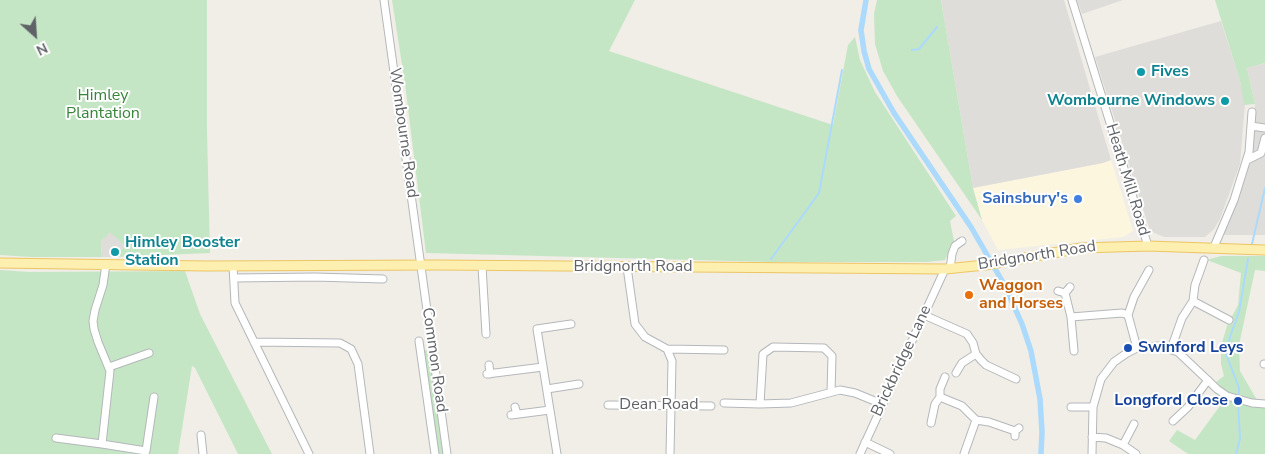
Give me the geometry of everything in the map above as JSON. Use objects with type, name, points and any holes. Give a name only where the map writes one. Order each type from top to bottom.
[{"type":"main road","name":"Bridgnorth Road","points":[[0,264],[947,269],[985,265],[1081,248],[1148,246],[1265,250]]},
{"type":"street","name":"Wombourne Road","points":[[384,0],[421,266]]},
{"type":"street","name":"Heath Mill Road","points":[[1072,0],[1148,246]]},
{"type":"street","points":[[1214,247],[1234,200],[1247,160],[1252,112]]},
{"type":"street","points":[[1251,126],[1265,128]]},
{"type":"street","points":[[1247,160],[1261,153],[1265,138]]},
{"type":"street","name":"Brickbridge Lane","points":[[860,454],[947,269],[955,246],[962,241]]},
{"type":"street","points":[[1171,349],[1180,322],[1193,301],[1194,285],[1204,260]]},
{"type":"street","points":[[102,444],[110,381],[109,367],[94,329],[95,310],[103,286],[106,264]]},
{"type":"street","points":[[342,278],[343,265]]},
{"type":"street","points":[[233,266],[235,304],[309,454]]},
{"type":"street","name":"Common Road","points":[[421,266],[447,454]]},
{"type":"street","points":[[482,266],[486,334]]},
{"type":"street","points":[[627,267],[635,324],[645,337],[667,349],[724,350]]},
{"type":"street","points":[[1137,348],[1128,316],[1141,278],[1149,270]]},
{"type":"street","points":[[234,278],[383,280]]},
{"type":"street","points":[[1064,290],[1071,317],[1074,351]]},
{"type":"street","points":[[1193,301],[1229,320]]},
{"type":"street","points":[[1071,317],[1122,313],[1128,316]]},
{"type":"street","points":[[924,316],[967,334],[973,343],[976,354],[986,364],[1010,378]]},
{"type":"street","points":[[486,324],[494,322]]},
{"type":"street","points":[[557,454],[537,329],[568,324],[567,333]]},
{"type":"street","points":[[254,342],[340,343],[351,349],[358,364],[370,454]]},
{"type":"street","name":"Common Road","points":[[431,346],[420,344],[435,454]]},
{"type":"street","points":[[1092,454],[1093,407],[1099,385],[1108,369],[1120,358],[1137,348],[1158,346],[1171,349],[1185,357],[1222,393],[1252,403],[1265,404]]},
{"type":"street","points":[[760,404],[763,354],[773,347],[824,348],[828,350],[832,356],[832,392]]},
{"type":"street","points":[[667,349],[672,362],[670,454]]},
{"type":"street","points":[[109,367],[150,353]]},
{"type":"street","points":[[957,368],[976,354]]},
{"type":"street","points":[[489,365],[489,374],[543,367]]},
{"type":"street","points":[[931,423],[935,404],[940,397],[940,389],[945,377]]},
{"type":"street","points":[[1172,421],[1188,407],[1208,380]]},
{"type":"street","points":[[547,390],[576,383]]},
{"type":"street","points":[[724,403],[733,399],[760,404],[791,403],[832,392],[848,391],[882,404]]},
{"type":"street","points":[[56,438],[146,452],[154,397]]},
{"type":"street","points":[[940,397],[956,403],[976,420],[989,422],[1016,432]]},
{"type":"street","name":"Dean Road","points":[[608,405],[711,406]]},
{"type":"street","points":[[1071,407],[1093,407]]},
{"type":"street","points":[[514,412],[550,410]]},
{"type":"street","points":[[964,454],[976,420]]},
{"type":"street","points":[[1123,445],[1134,424]]},
{"type":"street","points":[[1092,437],[1106,438],[1123,445],[1136,454]]},
{"type":"street","points":[[203,454],[204,439]]},
{"type":"street","points":[[865,442],[890,454]]},
{"type":"shaded area","points":[[941,0],[1064,0],[1111,160],[973,188]]},
{"type":"shaded area","points":[[1077,0],[1123,0],[1082,14]]},
{"type":"shaded area","points":[[1221,21],[1245,103],[1240,164],[1220,219],[1214,229],[1205,237],[1164,237],[1150,231],[1095,57]]},
{"type":"shaded area","points":[[1265,63],[1265,235],[1222,235],[1237,202],[1254,154],[1252,149],[1255,104],[1247,68]]},
{"type":"shaded area","points":[[1111,160],[1133,231],[1123,237],[998,250],[982,220],[973,188]]},
{"type":"shaded area","points":[[110,231],[125,246],[114,257],[102,257],[101,242]]},
{"type":"green space","name":"Himley Plantation","points":[[0,0],[207,0],[207,132],[210,253],[114,257],[125,246],[110,232],[101,242],[102,257],[0,255]]},
{"type":"green space","points":[[392,0],[635,0],[609,51],[833,125],[848,45],[855,37],[860,60],[875,92],[956,216],[950,221],[954,241],[945,260],[927,262],[771,262],[426,253],[405,84]]},
{"type":"green space","points":[[877,0],[941,0],[973,188],[982,220],[897,96],[883,71],[875,44],[874,14]]},
{"type":"green space","points":[[1215,0],[1265,0],[1265,63],[1247,68],[1255,104],[1244,105],[1240,81]]},
{"type":"green space","points":[[1221,256],[1265,256],[1265,271],[1255,270],[1239,345],[1240,371],[1257,400],[1230,395],[1216,382],[1224,376],[1221,364],[1221,346],[1227,326],[1238,305],[1241,273],[1207,260]]},
{"type":"green space","points":[[0,270],[29,272],[185,271],[200,314],[272,454],[238,454],[195,368],[192,366],[178,454],[0,454]]},
{"type":"green space","points":[[429,351],[444,454],[438,454],[423,352]]},
{"type":"green space","points":[[1225,399],[1251,407],[1265,408],[1265,454],[1188,454],[1169,441],[1177,430],[1195,440]]},
{"type":"waterway","points":[[866,0],[861,30],[869,69],[894,113],[971,227],[1005,286],[1022,324],[1031,351],[1040,399],[1041,454]]},
{"type":"waterway","points":[[912,50],[919,49],[937,27]]},
{"type":"waterway","points":[[771,259],[819,193],[842,70]]},
{"type":"waterway","points":[[1252,244],[1265,188]]},
{"type":"waterway","points":[[1239,397],[1239,388],[1226,354],[1239,312],[1248,259]]},
{"type":"waterway","points":[[1236,454],[1240,439],[1238,402]]},
{"type":"place","name":"Fives","points":[[1141,72]]},
{"type":"place","name":"Wombourne Windows","points":[[1225,101]]},
{"type":"place","name":"Sainsbury's","points":[[1078,199]]},
{"type":"place","name":"Himley Booster Station","points":[[115,252]]},
{"type":"place","name":"Waggon and Horses","points":[[969,295]]},
{"type":"place","name":"Swinford Leys","points":[[1128,348]]},
{"type":"place","name":"Longford Close","points":[[1238,401]]}]
